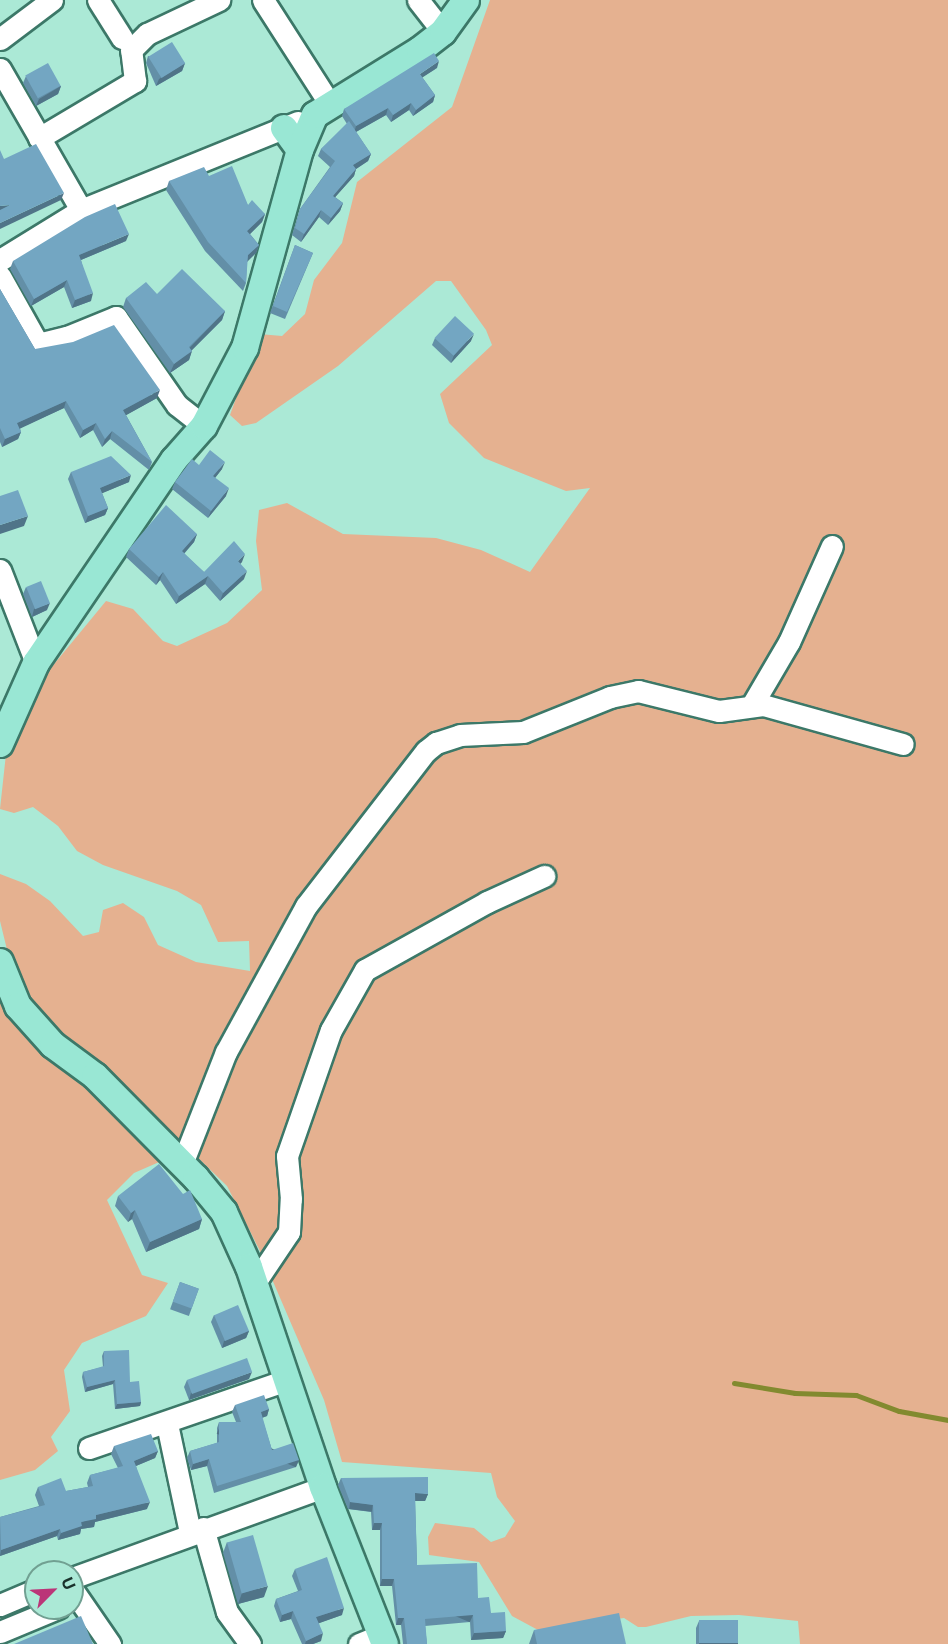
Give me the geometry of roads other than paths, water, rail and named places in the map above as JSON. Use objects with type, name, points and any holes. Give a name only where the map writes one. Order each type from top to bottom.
[{"type":"main road","points":[[0,744],[36,663],[174,460],[204,426],[245,348],[300,150],[322,109],[443,32],[466,0]]},
{"type":"main road","points":[[284,128],[300,150]]},
{"type":"main road","points":[[0,962],[18,1006],[53,1045],[95,1076],[182,1164],[224,1212],[254,1284],[375,1641]]},
{"type":"street","points":[[0,39],[52,0]]},
{"type":"street","points":[[98,0],[122,38]]},
{"type":"street","points":[[39,138],[135,81],[131,50],[147,34],[219,0]]},
{"type":"street","points":[[0,260],[81,210],[284,128],[322,109],[263,0]]},
{"type":"street","points":[[418,0],[443,32]]},
{"type":"street","points":[[0,69],[81,210]]},
{"type":"street","points":[[0,276],[38,344],[67,337],[115,316],[177,405],[204,426]]},
{"type":"street","points":[[752,705],[789,642],[832,546]]},
{"type":"street","points":[[0,570],[36,663]]},
{"type":"street","points":[[182,1164],[226,1052],[306,906],[426,751],[447,737],[523,732],[610,697],[638,691],[718,711],[752,705],[903,744]]},
{"type":"street","points":[[254,1284],[289,1232],[291,1199],[286,1156],[331,1030],[365,970],[487,902],[544,876]]},
{"type":"street","points":[[89,1448],[167,1424],[287,1380]]},
{"type":"street","points":[[167,1424],[197,1530],[227,1612],[250,1644]]},
{"type":"street","points":[[84,1573],[197,1530],[323,1487]]},
{"type":"street","points":[[0,1605],[24,1595]]},
{"type":"street","points":[[84,1606],[110,1644]]},
{"type":"street","points":[[0,1632],[29,1620]]},
{"type":"waterway","points":[[734,1383],[795,1393],[856,1395],[899,1411],[948,1420]]}]
